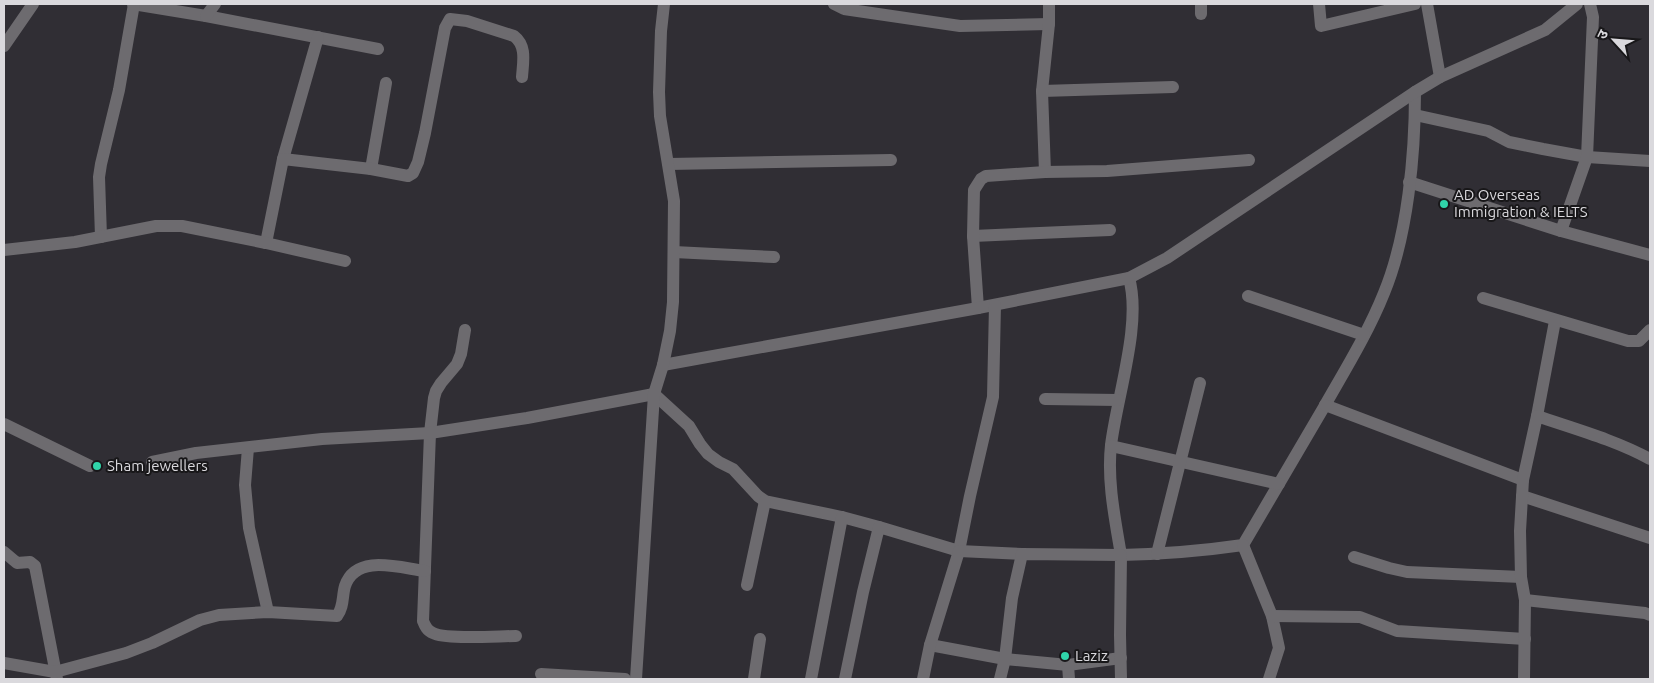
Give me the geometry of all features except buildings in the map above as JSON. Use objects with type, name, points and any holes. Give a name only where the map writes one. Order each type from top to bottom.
[{"type":"street","points":[[4,46],[33,4]]},
{"type":"street","points":[[101,237],[99,176],[119,90],[134,4],[378,49]]},
{"type":"street","points":[[206,16],[215,4]]},
{"type":"street","points":[[636,679],[654,394],[663,365],[670,331],[674,252],[674,201],[660,116],[659,92],[664,4]]},
{"type":"street","points":[[834,4],[844,9],[960,26],[1049,24]]},
{"type":"street","points":[[1045,172],[1042,91],[1049,24],[1049,4]]},
{"type":"street","points":[[1319,4],[1321,26],[1415,4]]},
{"type":"street","points":[[1427,4],[1440,77]]},
{"type":"street","points":[[663,365],[995,305],[1129,278],[1167,258],[1415,92],[1440,77],[1545,30],[1577,4]]},
{"type":"street","points":[[1561,231],[1588,157],[1594,17],[1590,4]]},
{"type":"street","points":[[283,160],[408,176],[415,170],[427,124],[445,28],[450,19],[467,21],[514,36],[519,40],[523,48],[522,77]]},
{"type":"street","points":[[266,243],[283,160],[318,37]]},
{"type":"street","points":[[371,170],[386,83]]},
{"type":"street","points":[[1042,91],[1173,87]]},
{"type":"street","points":[[1243,545],[1359,347],[1385,293],[1398,253],[1409,182],[1415,115],[1415,92]]},
{"type":"street","points":[[1415,115],[1488,131],[1510,142],[1588,157],[1650,161]]},
{"type":"street","points":[[669,164],[891,160]]},
{"type":"street","points":[[978,308],[973,236],[974,190],[981,179],[992,175],[1107,171],[1249,160]]},
{"type":"street","points":[[1409,182],[1561,231],[1650,255]]},
{"type":"street","points":[[4,250],[101,237],[156,226],[182,226],[345,261]]},
{"type":"street","points":[[973,236],[1110,230]]},
{"type":"street","points":[[674,252],[774,257]]},
{"type":"street","points":[[1121,679],[1120,555],[1111,494],[1111,446],[1134,306],[1129,278]]},
{"type":"street","points":[[1248,296],[1364,335]]},
{"type":"street","points":[[1483,298],[1555,321],[1628,341],[1639,341],[1650,330]]},
{"type":"street","points":[[923,679],[930,644],[959,550],[993,397],[995,305]]},
{"type":"street","points":[[1524,679],[1525,600],[1521,578],[1520,531],[1522,480],[1537,416],[1555,321]]},
{"type":"street","points":[[465,330],[461,354],[457,364],[436,391],[430,433],[423,621],[425,627],[430,632],[443,636],[516,636]]},
{"type":"street","points":[[1157,554],[1200,383]]},
{"type":"street","points":[[152,462],[196,453],[322,439],[430,433],[527,418],[654,394]]},
{"type":"street","points":[[654,394],[690,426],[708,454],[733,469],[765,501],[842,517],[959,550],[1022,554],[1120,555],[1211,550],[1243,545]]},
{"type":"street","points":[[1045,399],[1118,400]]},
{"type":"street","points":[[1325,404],[1522,480]]},
{"type":"street","points":[[1537,416],[1606,439],[1650,459]]},
{"type":"street","points":[[4,424],[90,466]]},
{"type":"street","points":[[1111,446],[1279,484]]},
{"type":"street","points":[[248,448],[245,485],[248,522],[268,612]]},
{"type":"street","points":[[1522,496],[1650,538]]},
{"type":"street","points":[[747,586],[765,501]]},
{"type":"street","points":[[811,679],[842,517]]},
{"type":"street","points":[[845,679],[878,527]]},
{"type":"street","points":[[1243,545],[1272,616],[1280,648],[1269,679]]},
{"type":"street","points":[[4,552],[17,563],[30,562],[35,566],[56,676]]},
{"type":"street","points":[[1000,679],[1005,659],[1012,598],[1022,554]]},
{"type":"street","points":[[1354,557],[1407,572],[1521,578]]},
{"type":"street","points":[[4,663],[56,676],[126,653],[200,620],[219,615],[268,612],[337,616],[342,608],[349,578],[361,567],[379,565],[425,571]]},
{"type":"street","points":[[1525,600],[1650,615]]},
{"type":"street","points":[[1272,616],[1360,618],[1397,631],[1525,639]]},
{"type":"street","points":[[754,679],[760,639]]},
{"type":"street","points":[[930,644],[1005,659],[1068,665],[1121,658]]},
{"type":"street","points":[[1068,665],[1069,679]]},
{"type":"street","points":[[541,674],[625,679]]},
{"type":"place","name":"AD Overseas Immigration & IELTS","points":[[1444,204]]},
{"type":"place","name":"Sham jewellers","points":[[97,466]]},
{"type":"place","name":"Laziz","points":[[1065,656]]}]
